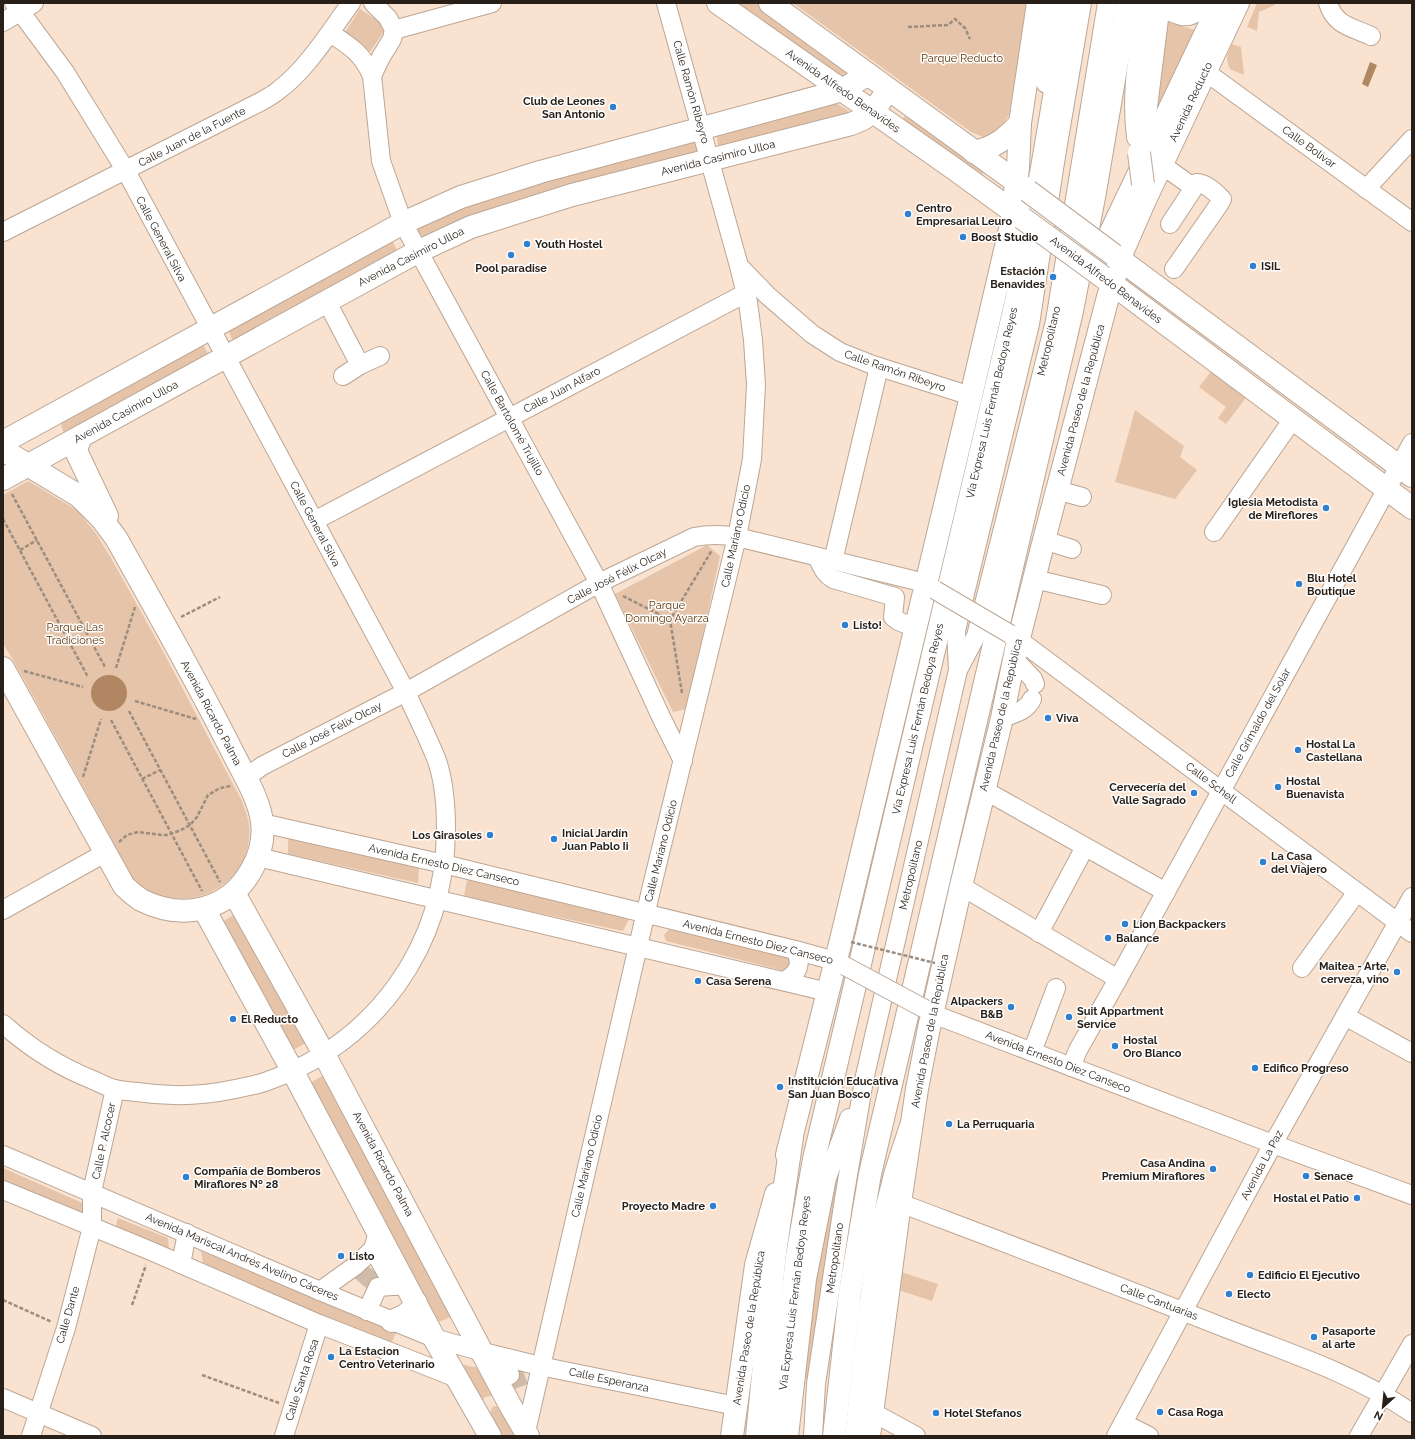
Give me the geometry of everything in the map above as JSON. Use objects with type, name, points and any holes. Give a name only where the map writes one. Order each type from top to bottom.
[{"type":"main road","name":"Avenida Alfredo Benavides","points":[[718,3],[1018,214],[1412,508]]},
{"type":"main road","points":[[770,3],[867,75],[1022,186],[1406,471]]},
{"type":"main road","name":"Avenida Paseo de la República","points":[[732,1436],[756,1265],[792,1137],[828,992],[840,964],[916,628],[928,592],[971,396],[1018,214],[1022,186],[1020,123],[1038,3]]},
{"type":"main road","points":[[1050,3],[1047,21],[1046,52],[1050,126]]},
{"type":"main road","name":"Vía Expresa Luis Fernán Bedoya Reyes","points":[[777,1436],[797,1256],[814,1159],[1013,315],[1029,241],[1070,3]]},
{"type":"main road","points":[[834,1436],[850,1292],[870,1174],[1072,311],[1095,192],[1127,3]]},
{"type":"main road","points":[[1144,192],[1135,105],[1136,83],[1148,3]]},
{"type":"main road","points":[[1138,145],[1145,115],[1160,3],[1178,14],[1189,14],[1199,7],[1201,3]]},
{"type":"main road","points":[[1072,311],[1120,214],[1183,78],[1220,3]]},
{"type":"main road","name":"Avenida Reducto","points":[[1144,192],[1162,165],[1238,3]]},
{"type":"main road","points":[[3,442],[402,223],[461,197],[540,172],[842,90],[867,75]]},
{"type":"main road","name":"Avenida Casimiro Ulloa","points":[[6,484],[29,465],[418,252],[471,227],[572,195],[841,127],[863,119],[873,112],[888,90]]},
{"type":"main road","points":[[974,152],[990,148],[1011,133],[1020,123]]},
{"type":"main road","name":"Avenida Paseo de la República","points":[[869,1436],[900,1203],[929,1012],[1002,718],[1025,665],[1034,579],[1108,280],[1117,257],[1124,248],[1144,192]]},
{"type":"main road","points":[[60,410],[57,423],[58,430],[62,435],[68,438],[78,438]]},
{"type":"main road","name":"Avenida Ricardo Palma","points":[[78,438],[77,453],[116,538],[219,726],[257,802],[262,823],[262,840],[258,857],[249,875],[219,901],[324,1054],[496,1363],[523,1418]]},
{"type":"main road","name":"Avenida Ricardo Palma","points":[[3,450],[79,496],[101,518],[116,538]]},
{"type":"main road","points":[[13,669],[105,853],[124,886],[139,899],[158,907],[177,911],[219,901],[292,1070],[376,1241],[394,1289],[434,1338],[485,1428]]},
{"type":"main road","points":[[856,1436],[875,1269],[882,1226],[896,1171],[911,1126]]},
{"type":"main road","points":[[757,1436],[775,1253],[792,1137]]},
{"type":"main road","points":[[392,1321],[404,1317],[412,1311],[394,1289]]},
{"type":"main road","points":[[485,1428],[481,1410],[490,1400],[503,1400],[523,1418]]},
{"type":"street","points":[[372,76],[381,56],[392,39],[394,30],[388,18],[373,3]]},
{"type":"street","points":[[394,30],[492,3]]},
{"type":"street","name":"Calle Ramón Ribeyro","points":[[666,3],[740,266],[767,295],[812,334],[840,352],[879,367],[971,396]]},
{"type":"street","name":"Metropolitano","points":[[958,670],[956,631],[1030,324],[1082,3]]},
{"type":"street","name":"Metropolitano","points":[[813,1436],[816,1384],[864,1080],[958,670],[976,636],[1055,321],[1107,3]]},
{"type":"street","points":[[1328,3],[1331,11],[1339,22],[1371,36]]},
{"type":"street","name":"Calle Juan de la Fuente","points":[[3,232],[126,171],[262,101],[280,90],[296,75],[330,33],[345,5]]},
{"type":"street","points":[[3,22],[23,6]]},
{"type":"street","name":"Calle General Silva","points":[[3,1024],[42,1055],[82,1076],[115,1089],[149,1094],[191,1096],[219,1092],[264,1082],[292,1070],[324,1054],[351,1034],[374,1013],[393,991],[411,965],[427,933],[437,899],[444,864],[446,829],[440,774],[436,758],[406,692],[209,329],[126,171],[23,6]]},
{"type":"street","name":"Calle Bartolomé Trujillo","points":[[330,33],[348,45],[367,64],[372,76],[381,161],[402,223],[599,584],[683,761]]},
{"type":"street","name":"Calle Bolívar","points":[[1206,72],[1412,222]]},
{"type":"street","points":[[1366,189],[1412,139]]},
{"type":"street","points":[[1162,165],[1193,187]]},
{"type":"street","points":[[1170,224],[1197,183],[1202,183],[1219,195],[1222,199],[1174,269]]},
{"type":"street","name":"Calle Mariano Odicio","points":[[523,1418],[537,1369],[693,722],[729,536],[752,459],[756,385],[753,340],[746,293],[740,266]]},
{"type":"street","name":"Calle Juan Alfaro","points":[[314,521],[746,293]]},
{"type":"street","points":[[326,302],[360,365]]},
{"type":"street","points":[[343,376],[360,365],[380,356]]},
{"type":"street","points":[[879,367],[825,559],[824,572],[833,579],[890,595],[928,592]]},
{"type":"street","points":[[1214,532],[1293,419]]},
{"type":"street","name":"Calle Grimaldo del Solar","points":[[1071,1067],[1078,1050],[1386,489],[1406,471],[1412,443]]},
{"type":"street","points":[[1057,490],[1082,497]]},
{"type":"street","name":"Calle José Félix Olcay","points":[[245,778],[262,766],[406,692],[599,584],[694,537],[729,536],[895,576],[928,592],[1025,665]]},
{"type":"street","points":[[1044,540],[1072,549]]},
{"type":"street","points":[[895,576],[890,595],[893,617],[898,621],[916,628]]},
{"type":"street","points":[[1034,579],[1102,595]]},
{"type":"street","points":[[1025,665],[1046,682],[1054,679],[1061,672]]},
{"type":"street","points":[[1002,718],[1029,706],[1025,665]]},
{"type":"street","name":"Calle Schell","points":[[1025,665],[1061,672],[1412,933]]},
{"type":"street","points":[[662,719],[679,727],[687,727],[693,722]]},
{"type":"street","points":[[984,790],[1166,892]]},
{"type":"street","name":"Avenida Ernesto Diez Canseco","points":[[262,823],[444,864],[795,950],[840,964],[929,1012],[1273,1144],[1412,1195]]},
{"type":"street","points":[[1039,933],[1085,847]]},
{"type":"street","points":[[3,910],[105,853]]},
{"type":"street","points":[[258,857],[828,992]]},
{"type":"street","points":[[961,886],[1118,979]]},
{"type":"street","points":[[1302,968],[1357,892]]},
{"type":"street","name":"Avenida La Paz","points":[[1120,1429],[1273,1144],[1412,897]]},
{"type":"street","points":[[784,981],[791,978],[798,968],[799,962],[795,950]]},
{"type":"street","points":[[1032,1052],[1056,988]]},
{"type":"street","points":[[1345,1016],[1412,1053]]},
{"type":"street","name":"Metropolitano","points":[[789,1436],[807,1279],[827,1178],[864,1080]]},
{"type":"street","name":"Calle P. Alcocer","points":[[92,1192],[115,1089]]},
{"type":"street","name":"Avenida Mariscal Andrés Avelino Cáceres","points":[[3,1155],[367,1311],[496,1363]]},
{"type":"street","points":[[3,1190],[151,1251],[319,1324],[457,1378]]},
{"type":"street","name":"Calle Dante","points":[[31,1436],[66,1328],[92,1227],[92,1192]]},
{"type":"street","name":"Calle Cantuarias","points":[[900,1203],[1184,1311],[1346,1376],[1383,1394],[1412,1413]]},
{"type":"street","points":[[181,1264],[187,1233]]},
{"type":"street","points":[[320,1291],[357,1268],[376,1241]]},
{"type":"street","points":[[367,1311],[394,1289]]},
{"type":"street","name":"Calle Santa Rosa","points":[[284,1436],[319,1324]]},
{"type":"street","points":[[1359,1436],[1412,1344]]},
{"type":"street","name":"Calle Esperanza","points":[[496,1363],[537,1369],[736,1406]]},
{"type":"street","points":[[3,1398],[92,1436]]},
{"type":"street","points":[[872,1412],[916,1436]]},
{"type":"street","points":[[1120,1429],[1149,1436]]},
{"type":"path","points":[[908,27],[948,25],[955,20],[966,28],[970,39]]},
{"type":"path","points":[[6,484],[105,667]]},
{"type":"path","points":[[3,519],[88,677]]},
{"type":"path","points":[[682,696],[670,620],[729,536]]},
{"type":"path","points":[[20,550],[37,540]]},
{"type":"path","points":[[116,668],[141,583]]},
{"type":"path","points":[[599,584],[670,620]]},
{"type":"path","points":[[164,626],[220,597]]},
{"type":"path","points":[[13,669],[83,687]]},
{"type":"path","points":[[135,701],[219,726]]},
{"type":"path","points":[[129,711],[190,825],[219,901]]},
{"type":"path","points":[[83,778],[101,719]]},
{"type":"path","points":[[111,720],[172,834],[219,901]]},
{"type":"path","points":[[142,779],[160,770]]},
{"type":"path","points":[[105,853],[127,835],[132,833],[138,832],[161,835],[172,834],[181,830],[190,825],[198,817],[208,795],[220,788],[236,785],[245,778]]},
{"type":"path","points":[[851,942],[935,962]]},
{"type":"path","points":[[132,1305],[151,1251]]},
{"type":"path","points":[[3,1300],[66,1328]]},
{"type":"path","points":[[202,1375],[292,1408]]},
{"type":"green space","points":[[729,3],[758,3],[845,66],[846,76],[835,78]]},
{"type":"green space","name":"Parque Reducto","points":[[793,3],[1028,3],[1009,115],[1000,129],[983,137],[971,132]]},
{"type":"green space","points":[[1257,3],[1274,3],[1275,5],[1259,12],[1257,31],[1247,27]]},
{"type":"green space","points":[[360,9],[387,27],[370,52],[344,34]]},
{"type":"green space","points":[[1168,22],[1195,30],[1155,117]]},
{"type":"green space","points":[[1232,44],[1241,47],[1244,75],[1230,69],[1227,56]]},
{"type":"green space","points":[[834,102],[849,111],[845,119],[719,150],[716,134]]},
{"type":"green space","points":[[906,113],[983,168],[982,180],[902,122]]},
{"type":"green space","points":[[694,138],[698,155],[423,239],[417,230],[420,224],[495,192]]},
{"type":"green space","points":[[392,240],[400,257],[236,346],[227,329]]},
{"type":"green space","points":[[202,343],[211,359],[65,434],[62,428],[61,420]]},
{"type":"green space","points":[[1213,369],[1248,395],[1226,424],[1218,418],[1226,407],[1199,387]]},
{"type":"green space","points":[[1135,410],[1184,446],[1180,457],[1197,470],[1175,499],[1115,482]]},
{"type":"green space","name":"Parque Las Tradiciones","points":[[28,481],[77,510],[97,535],[165,655],[242,801],[249,825],[249,840],[244,859],[234,875],[220,887],[204,895],[186,899],[168,898],[150,891],[129,875],[121,862],[105,827],[4,644],[2,639],[3,495]]},
{"type":"green space","name":"Parque Domingo Ayarza","points":[[707,545],[720,556],[687,709],[673,712],[615,594]]},
{"type":"green space","points":[[288,839],[419,868],[418,883],[288,854]]},
{"type":"green space","points":[[467,879],[630,917],[623,931],[464,897]]},
{"type":"green space","points":[[237,913],[308,1042],[293,1050],[222,922]]},
{"type":"green space","points":[[671,927],[809,961],[804,976],[666,941],[664,935]]},
{"type":"green space","points":[[326,1074],[455,1315],[439,1322],[310,1083]]},
{"type":"green space","points":[[847,1147],[810,1379],[802,1378],[813,1290],[832,1182]]},
{"type":"green space","points":[[3,1168],[87,1205],[87,1216],[3,1180]]},
{"type":"green space","points":[[118,1218],[168,1238],[169,1251],[115,1228]]},
{"type":"green space","points":[[201,1251],[396,1333],[390,1346],[203,1263]]},
{"type":"green space","points":[[901,1272],[938,1284],[932,1301],[895,1289]]},
{"type":"green space","points":[[464,1365],[485,1369],[501,1394],[485,1397],[481,1403],[463,1368]]},
{"type":"green space","points":[[501,1405],[521,1436],[499,1436],[489,1418],[492,1407]]},
{"type":"shaded area","points":[[1370,62],[1377,65],[1368,87],[1362,84]]},
{"type":"shaded area","points":[[113,675],[122,680],[126,686],[126,700],[122,706],[113,711],[105,711],[96,706],[92,700],[91,689],[96,680],[102,676]]},
{"type":"tunnel","points":[[359,1270],[374,1283]]},
{"type":"tunnel","points":[[510,1375],[515,1375],[522,1394]]},
{"type":"place","name":"Club de Leones San Antonio","points":[[613,107]]},
{"type":"place","name":"Centro Empresarial Leuro","points":[[908,214]]},
{"type":"place","name":"Boost Studio","points":[[963,237]]},
{"type":"place","name":"Youth Hostel","points":[[527,244]]},
{"type":"place","name":"Pool paradise","points":[[511,255]]},
{"type":"place","name":"ISIL","points":[[1253,266]]},
{"type":"place","name":"Estación Benavides","points":[[1053,277]]},
{"type":"place","name":"Iglesia Metodista de Mireflores","points":[[1326,508]]},
{"type":"place","name":"Blu Hotel Boutique","points":[[1299,584]]},
{"type":"place","name":"Listo!","points":[[845,625]]},
{"type":"place","name":"Viva","points":[[1048,718]]},
{"type":"place","name":"Hostal La Castellana","points":[[1298,750]]},
{"type":"place","name":"Hostal Buenavista","points":[[1278,787]]},
{"type":"place","name":"Cervecería del Valle Sagrado","points":[[1194,793]]},
{"type":"place","name":"Los Girasoles","points":[[490,835]]},
{"type":"place","name":"Inicial Jardín Juan Pablo Ii","points":[[554,839]]},
{"type":"place","name":"La Casa del Viajero","points":[[1263,862]]},
{"type":"place","name":"Lion Backpackers","points":[[1125,924]]},
{"type":"place","name":"Balance","points":[[1108,938]]},
{"type":"place","name":"Maitea - Arte, cerveza, vino","points":[[1397,972]]},
{"type":"place","name":"Casa Serena","points":[[698,981]]},
{"type":"place","name":"Alpackers B&B","points":[[1011,1007]]},
{"type":"place","name":"Suit Appartment Service","points":[[1069,1017]]},
{"type":"place","name":"El Reducto","points":[[233,1019]]},
{"type":"place","name":"Hostal Oro Blanco","points":[[1115,1046]]},
{"type":"place","name":"Edifico Progreso","points":[[1255,1068]]},
{"type":"place","name":"Institución Educativa San Juan Bosco","points":[[780,1087]]},
{"type":"place","name":"La Perruquaria","points":[[949,1124]]},
{"type":"place","name":"Casa Andina Premium Miraflores","points":[[1213,1169]]},
{"type":"place","name":"Senace","points":[[1306,1176]]},
{"type":"place","name":"Compañía de Bomberos Miraflores Nº 28","points":[[186,1177]]},
{"type":"place","name":"Hostal el Patio","points":[[1357,1198]]},
{"type":"place","name":"Proyecto Madre","points":[[713,1206]]},
{"type":"place","name":"Listo","points":[[341,1256]]},
{"type":"place","name":"Edificio El Ejecutivo","points":[[1250,1275]]},
{"type":"place","name":"Electo","points":[[1229,1294]]},
{"type":"place","name":"Pasaporte al arte","points":[[1314,1337]]},
{"type":"place","name":"La Estacion Centro Veterinario","points":[[331,1357]]},
{"type":"place","name":"Casa Roga","points":[[1160,1412]]},
{"type":"place","name":"Hotel Stefanos","points":[[936,1413]]}]
